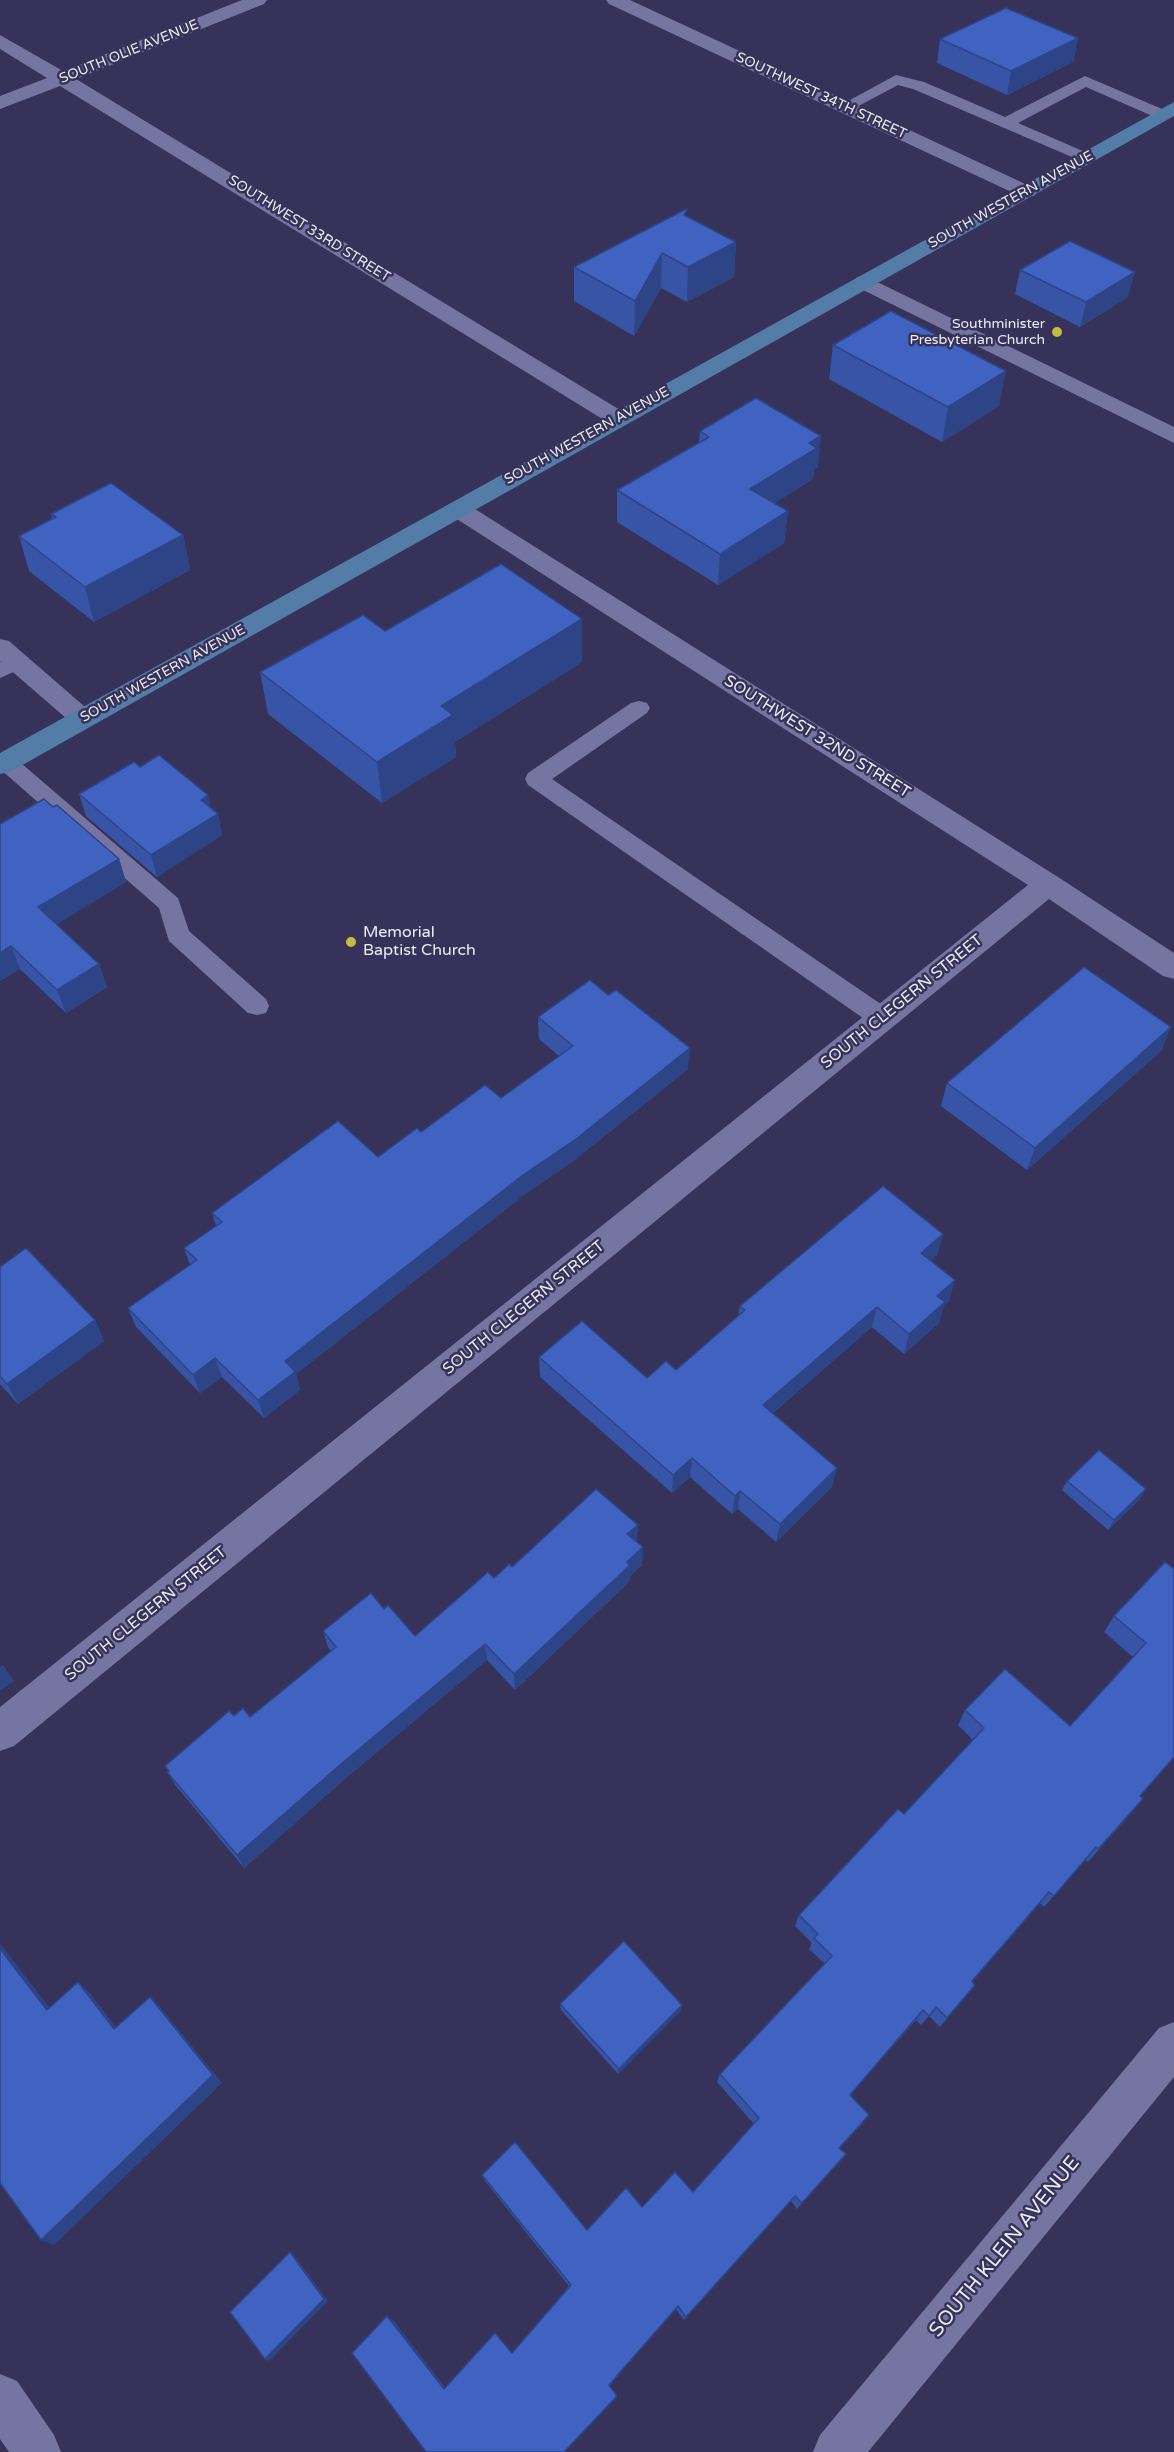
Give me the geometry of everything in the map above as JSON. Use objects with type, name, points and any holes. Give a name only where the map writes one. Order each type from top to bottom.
[{"type":"main road","name":"SOUTH WESTERN AVENUE","points":[[3,764],[617,418],[1168,112]]},
{"type":"street","name":"SOUTH OLIE AVENUE","points":[[0,103],[258,0]]},
{"type":"street","name":"SOUTHWEST 34TH STREET","points":[[615,0],[1027,192]]},
{"type":"street","name":"SOUTHWEST 33RD STREET","points":[[0,41],[617,418]]},
{"type":"street","points":[[865,282],[1174,436]]},
{"type":"street","name":"SOUTHWEST 32ND STREET","points":[[458,509],[1048,884],[1174,969]]},
{"type":"street","points":[[6,660],[83,719]]},
{"type":"street","name":"SOUTH CLEGERN STREET","points":[[0,1732],[1048,884]]},
{"type":"street","name":"SOUTH KLEIN AVENUE","points":[[837,2452],[1174,2043]]},
{"type":"street","points":[[0,2398],[37,2452]]},
{"type":"lane","points":[[845,107],[896,80],[918,85],[1086,158]]},
{"type":"lane","points":[[1005,123],[1085,81],[1168,112]]},
{"type":"lane","points":[[639,708],[536,779],[882,1018]]},
{"type":"lane","points":[[3,764],[170,904],[178,935],[257,1006]]},
{"type":"building","points":[[1006,8],[1078,38],[1011,71],[940,39]]},
{"type":"building","points":[[688,208],[684,215],[736,242],[688,267],[662,253],[635,301],[574,267]]},
{"type":"building","points":[[1070,241],[1135,272],[1086,302],[1020,270]]},
{"type":"building","points":[[891,311],[1006,371],[948,407],[833,345]]},
{"type":"building","points":[[756,398],[821,436],[809,443],[817,448],[750,489],[788,511],[720,554],[617,490],[709,437],[700,431]]},
{"type":"building","points":[[111,483],[183,535],[85,587],[19,536],[56,517],[51,514]]},
{"type":"building","points":[[501,564],[582,619],[441,706],[453,715],[377,762],[260,672],[363,615],[385,631]]},
{"type":"building","points":[[159,755],[208,795],[201,800],[218,814],[151,855],[79,794],[134,762],[140,767]]},
{"type":"building","points":[[44,799],[53,807],[57,805],[119,859],[38,907],[99,964],[57,990],[11,946],[0,953],[0,824]]},
{"type":"building","points":[[1084,967],[1171,1027],[1035,1148],[947,1083]]},
{"type":"building","points":[[590,980],[608,995],[616,990],[690,1048],[576,1139],[523,1175],[285,1361],[295,1372],[258,1400],[215,1358],[193,1375],[128,1308],[197,1260],[184,1248],[222,1222],[212,1213],[338,1121],[378,1157],[417,1128],[421,1132],[485,1085],[501,1098],[573,1046],[538,1017]]},
{"type":"building","points":[[883,1186],[943,1234],[921,1253],[955,1280],[937,1296],[945,1302],[909,1334],[877,1307],[763,1405],[837,1468],[780,1524],[740,1491],[735,1496],[692,1458],[673,1475],[539,1357],[582,1321],[647,1378],[666,1361],[676,1370],[745,1310],[740,1306]]},
{"type":"building","points":[[26,1248],[95,1320],[7,1384],[0,1376],[0,1267]]},
{"type":"building","points":[[1099,1450],[1146,1489],[1114,1520],[1067,1481]]},
{"type":"building","points":[[596,1489],[638,1525],[627,1534],[643,1547],[627,1562],[630,1565],[514,1674],[485,1644],[341,1764],[237,1855],[167,1772],[169,1771],[165,1766],[229,1711],[234,1716],[243,1708],[250,1717],[336,1647],[323,1631],[371,1593],[384,1609],[388,1605],[415,1636],[488,1572],[494,1578],[509,1564],[512,1567]]},
{"type":"building","points":[[1165,1562],[1174,1569],[1174,1757],[1140,1796],[1143,1799],[1098,1849],[1096,1847],[1054,1896],[1049,1892],[972,1981],[975,1985],[947,2018],[936,2007],[929,2016],[923,2010],[850,2095],[869,2115],[839,2148],[846,2154],[802,2203],[795,2196],[686,2317],[678,2306],[609,2385],[617,2396],[564,2452],[426,2452],[352,2353],[387,2316],[444,2389],[495,2333],[512,2353],[571,2285],[482,2175],[515,2142],[587,2230],[626,2188],[642,2207],[675,2172],[693,2192],[759,2118],[720,2074],[832,1956],[814,1938],[818,1934],[799,1915],[898,1809],[904,1814],[984,1728],[965,1710],[1005,1669],[1070,1726],[1146,1643],[1114,1616]]},
{"type":"building","points":[[624,1941],[682,2005],[619,2069],[560,2004]]},
{"type":"building","points":[[0,1949],[47,2010],[78,1982],[114,2029],[150,1997],[213,2075],[41,2240],[0,2183]]},
{"type":"building","points":[[290,2252],[324,2299],[265,2359],[230,2312]]},
{"type":"place","name":"Southminister Presbyterian Church","points":[[1057,332]]},
{"type":"place","name":"Memorial Baptist Church","points":[[351,942]]}]
